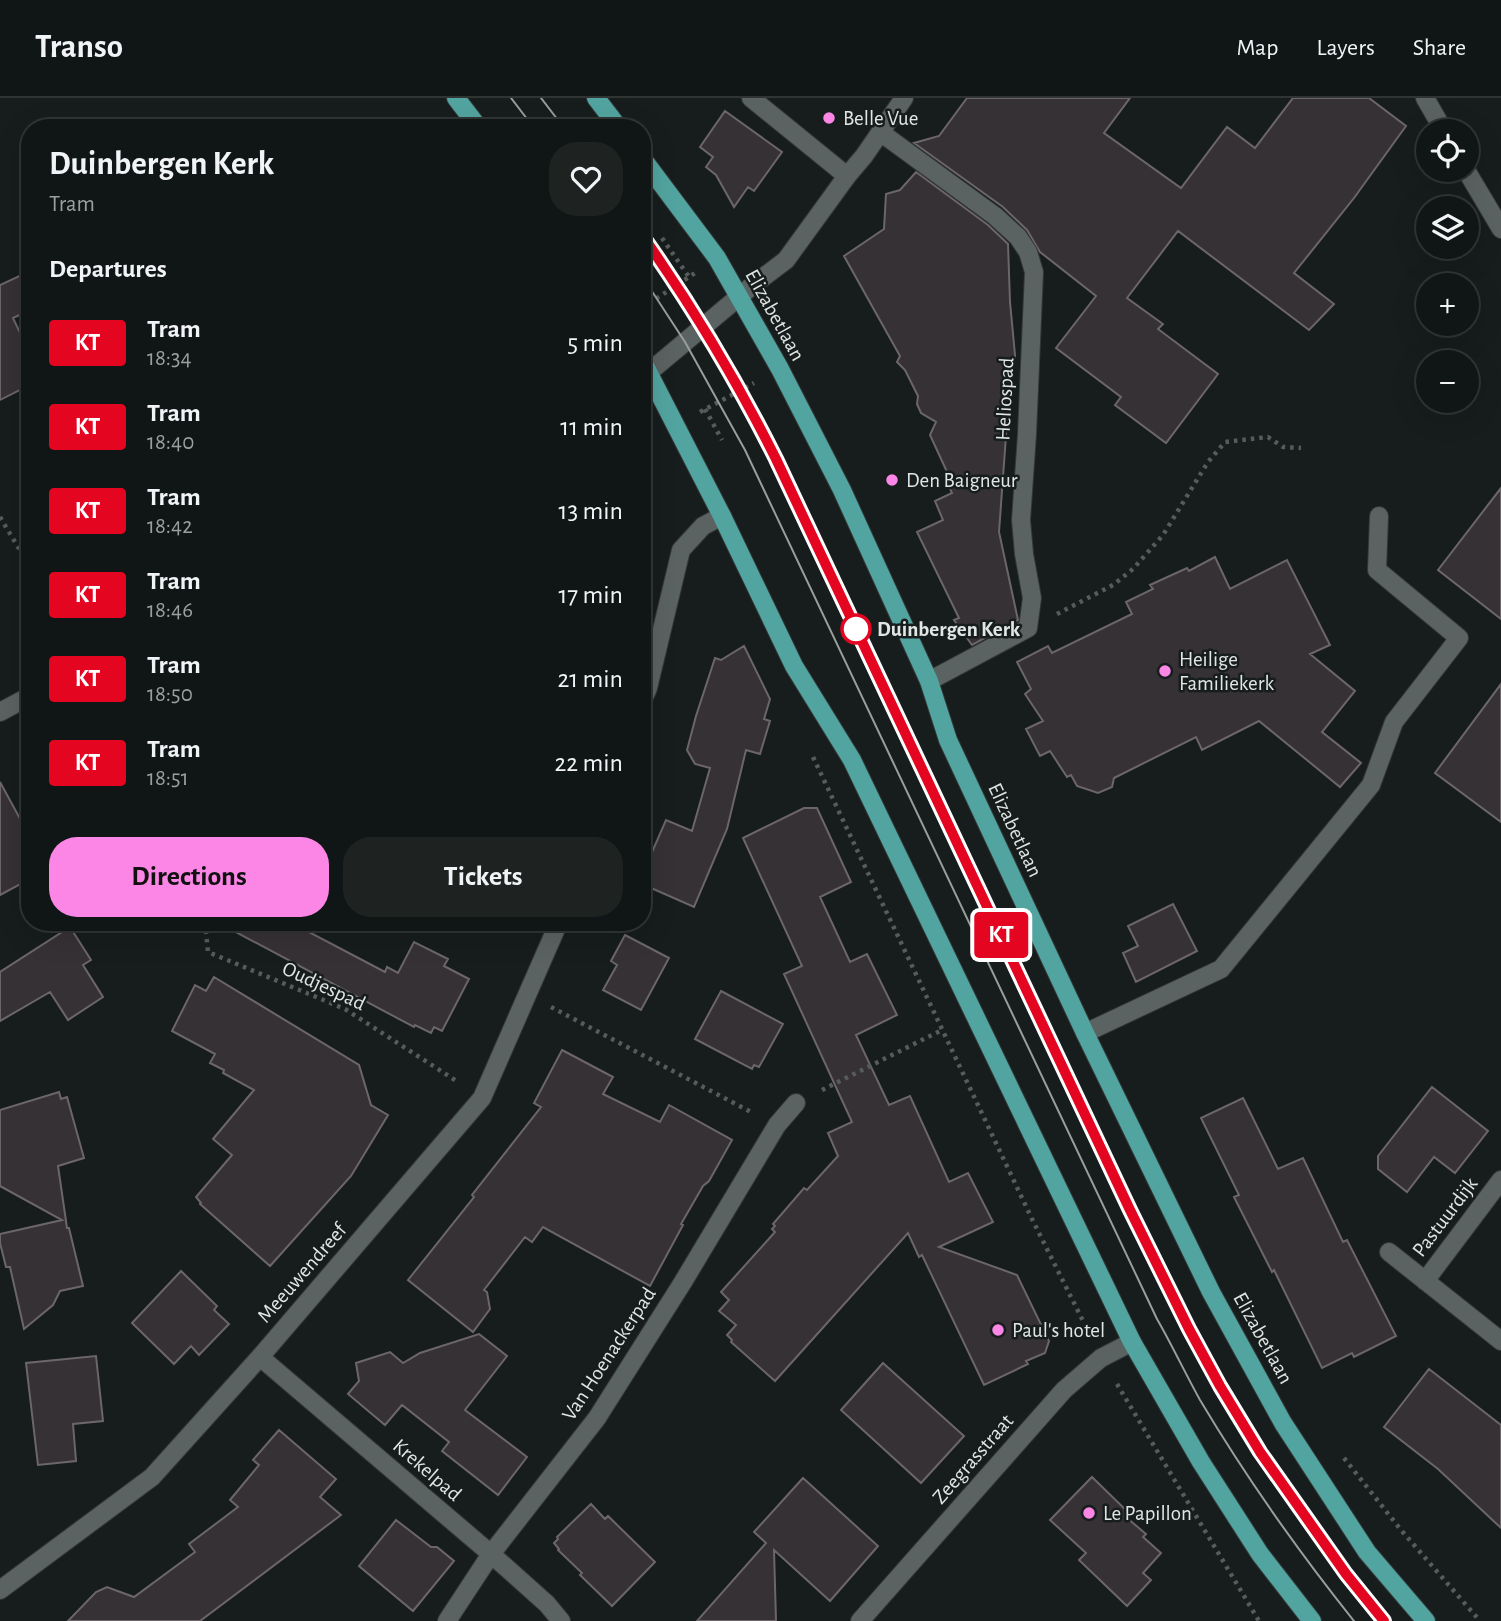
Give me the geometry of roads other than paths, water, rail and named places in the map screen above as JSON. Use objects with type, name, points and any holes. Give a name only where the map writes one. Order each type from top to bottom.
[{"type":"main road","points":[[456,98],[472,119]]},
{"type":"main road","points":[[596,98],[612,119]]},
{"type":"main road","name":"Elizabetlaan","points":[[651,170],[716,258],[739,296],[842,489],[929,681],[948,740],[1085,1032],[1212,1292],[1283,1423],[1367,1552],[1426,1621]]},
{"type":"main road","points":[[651,381],[722,516],[794,666],[852,760],[1132,1342],[1200,1462],[1260,1554],[1311,1621]]},
{"type":"street","points":[[751,98],[847,176]]},
{"type":"street","points":[[651,365],[786,260],[904,98]]},
{"type":"street","points":[[1424,98],[1437,119]]},
{"type":"street","name":"Heliospad","points":[[880,132],[995,216],[1018,237],[1028,252],[1034,272],[1021,520],[1032,598],[1028,628],[929,681]]},
{"type":"street","points":[[1473,182],[1500,226]]},
{"type":"street","points":[[651,675],[681,550],[703,526],[722,516]]},
{"type":"street","points":[[1085,1032],[1221,969],[1371,785],[1394,722],[1459,638],[1377,570],[1379,516]]},
{"type":"street","points":[[0,712],[21,701]]},
{"type":"street","name":"Meeuwendreef","points":[[0,1590],[152,1477],[260,1357],[482,1098],[555,931]]},
{"type":"street","name":"Van Hoenackerpad","points":[[447,1621],[491,1554],[597,1418],[777,1125],[796,1103]]},
{"type":"street","name":"Pastuurdijk","points":[[1424,1281],[1501,1180]]},
{"type":"street","name":"Pastuurdijk","points":[[1389,1252],[1501,1341]]},
{"type":"street","name":"Zeegrasstraat","points":[[860,1621],[1064,1390],[1101,1358],[1132,1342]]},
{"type":"street","name":"Krekelpad","points":[[260,1357],[491,1554],[547,1604],[561,1621]]},
{"type":"tram line","points":[[511,98],[527,119]]},
{"type":"tram line","points":[[541,98],[557,119]]},
{"type":"tram line","points":[[651,248],[722,359],[784,474],[1142,1235],[1200,1349],[1238,1417],[1277,1477],[1318,1536],[1384,1621]]},
{"type":"tram line","name":"KT","points":[[651,248],[677,285],[740,391],[797,501],[914,754],[1179,1310],[1260,1452],[1346,1574],[1384,1621]]},
{"type":"tram line","points":[[651,290],[685,342],[745,450],[1157,1319],[1194,1390],[1273,1513],[1354,1621]]},
{"type":"place","name":"Belle Vue","points":[[829,118]]},
{"type":"place","name":"Den Baigneur","points":[[892,480]]},
{"type":"place","name":"Duinbergen Kerk","points":[[856,629]]},
{"type":"place","name":"Heilige Familiekerk","points":[[1165,671]]},
{"type":"place","name":"Paul's hotel","points":[[998,1330]]},
{"type":"place","name":"Le Papillon","points":[[1089,1513]]}]
